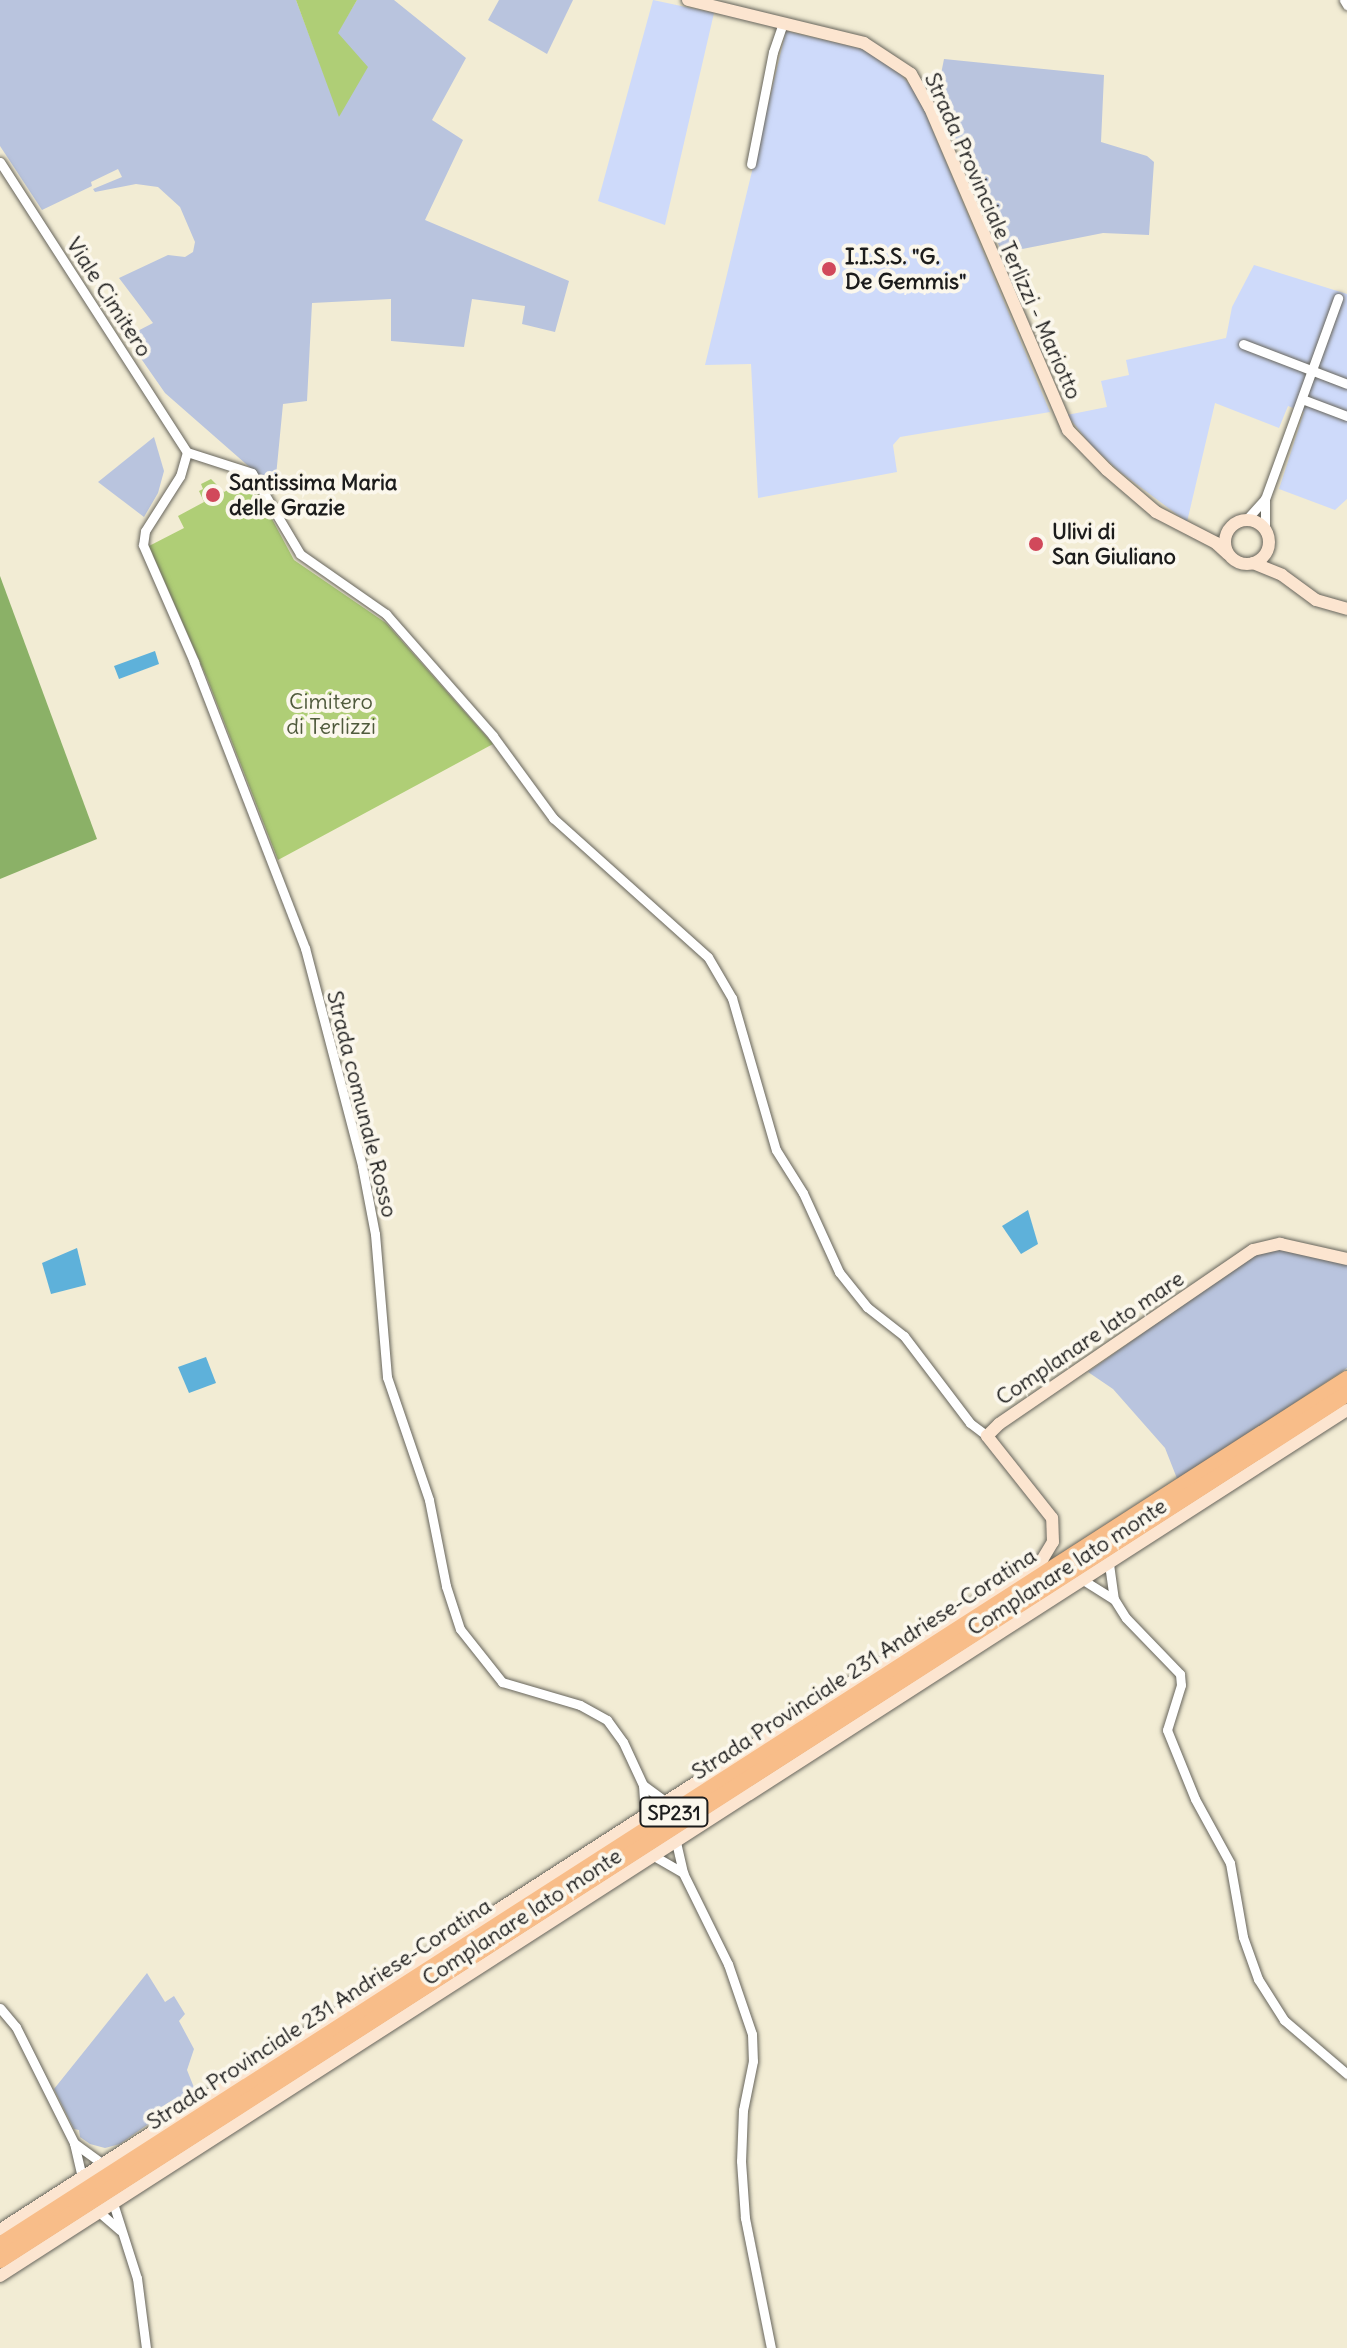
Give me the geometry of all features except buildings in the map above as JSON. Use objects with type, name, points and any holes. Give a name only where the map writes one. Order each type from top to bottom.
[{"type":"highway","name":"Strada Provinciale 231 Andriese-Coratina","points":[[0,2245],[1347,1379]]},
{"type":"highway","name":"Strada Provinciale 231 Andriese-Coratina","points":[[0,2260],[1347,1394]]},
{"type":"street","name":"Strada Provinciale Terlizzi - Mariotto","points":[[688,0],[864,43],[911,74],[930,108],[1068,430],[1149,506],[1201,535],[1239,563],[1253,563],[1282,575],[1316,600],[1347,609]]},
{"type":"street","points":[[751,164],[773,52],[783,23]]},
{"type":"street","name":"Viale Cimitero","points":[[0,162],[187,452]]},
{"type":"street","points":[[1245,521],[1265,529],[1265,499],[1338,298]]},
{"type":"street","points":[[1243,344],[1347,384]]},
{"type":"street","points":[[1302,399],[1347,416]]},
{"type":"street","points":[[187,452],[247,471],[259,482],[300,554],[386,614],[486,727],[553,818],[716,967],[732,998],[769,1133],[803,1193],[839,1272],[867,1307],[904,1336],[970,1423],[987,1436]]},
{"type":"street","name":"Strada comunale Rosso","points":[[187,452],[180,476],[145,531],[143,545],[199,676],[305,948],[362,1166],[375,1234],[387,1377],[429,1500],[446,1586],[460,1629],[502,1682],[588,1707],[607,1720],[623,1742],[643,1785],[645,1816]]},
{"type":"street","points":[[1201,535],[1230,529],[1245,521],[1265,499]]},
{"type":"street","points":[[1228,554],[1225,541],[1230,529]]},
{"type":"street","name":"Strada Provinciale Terlizzi - Mariotto","points":[[1265,529],[1268,550],[1282,575]]},
{"type":"street","points":[[1253,563],[1268,550]]},
{"type":"street","name":"Complanare lato mare","points":[[0,2230],[1044,1558],[1054,1536],[1049,1512],[987,1436],[999,1424],[1253,1250],[1280,1244],[1347,1259]]},
{"type":"street","name":"Complanare lato monte","points":[[0,2276],[1347,1410]]},
{"type":"street","points":[[1109,1564],[1114,1599]]},
{"type":"street","points":[[1083,1580],[1114,1599],[1137,1632],[1180,1674],[1181,1685],[1167,1730],[1195,1799],[1227,1855],[1238,1895],[1243,1937],[1265,1993],[1284,2020],[1347,2074]]},
{"type":"street","name":"Strada comunale Rosso","points":[[643,1785],[666,1802]]},
{"type":"street","points":[[676,1842],[683,1873],[728,1964],[752,2034],[753,2061],[743,2110],[741,2161],[745,2218],[771,2348]]},
{"type":"street","points":[[654,1856],[683,1873]]},
{"type":"street","points":[[0,2008],[16,2027],[74,2143],[82,2177]]},
{"type":"street","points":[[74,2143],[103,2164]]},
{"type":"street","points":[[113,2203],[137,2278],[146,2348]]},
{"type":"street","points":[[99,2212],[120,2230]]},
{"type":"shaded area","points":[[0,0],[296,0],[340,117],[337,33],[357,0],[394,0],[466,58],[432,120],[463,140],[425,220],[569,281],[555,332],[522,324],[525,306],[472,299],[464,347],[391,341],[391,299],[312,303],[307,401],[283,404],[276,476],[262,478],[165,393],[126,337],[153,323],[119,278],[168,255],[185,257],[193,252],[195,242],[180,207],[158,187],[136,184],[95,192],[93,189],[122,177],[118,169],[91,182],[92,186],[42,210],[0,146]]},
{"type":"shaded area","points":[[499,0],[573,0],[547,54],[488,20]]},
{"type":"shaded area","points":[[653,0],[714,13],[665,225],[598,201]]},
{"type":"shaded area","points":[[786,31],[866,50],[898,71],[918,95],[1050,412],[900,437],[893,445],[897,472],[758,498],[751,364],[705,365]]},
{"type":"shaded area","points":[[944,59],[1104,75],[1101,142],[1147,156],[1154,162],[1149,235],[1103,233],[1002,253],[937,94]]},
{"type":"shaded area","points":[[1254,265],[1347,294],[1347,499],[1335,510],[1279,489],[1304,412],[1288,406],[1279,428],[1215,403],[1187,522],[1119,471],[1091,445],[1067,415],[1107,407],[1101,381],[1129,375],[1126,360],[1226,338],[1232,307]]},
{"type":"shaded area","points":[[154,437],[164,471],[158,493],[144,517],[98,482]]},
{"type":"shaded area","points":[[1279,1249],[1347,1264],[1347,1368],[1178,1481],[1165,1448],[1113,1389],[1088,1372],[1250,1257]]},
{"type":"shaded area","points":[[147,1973],[165,2002],[174,1996],[185,2014],[179,2021],[194,2049],[187,2070],[197,2095],[178,2105],[171,2101],[157,2110],[157,2118],[120,2144],[105,2148],[90,2144],[80,2137],[79,2130],[74,2129],[54,2089]]},
{"type":"green space","points":[[296,0],[357,0],[338,33],[368,67],[339,117]]},
{"type":"green space","name":"Cimitero di Terlizzi","points":[[250,478],[294,560],[386,623],[493,744],[278,860],[207,678],[149,546],[184,528],[178,516],[204,502],[199,491],[203,489],[201,484],[211,479],[224,492]]},
{"type":"green space","points":[[0,576],[97,839],[0,879]]},
{"type":"water","points":[[155,651],[159,664],[119,679],[114,666]]},
{"type":"water","points":[[1028,1210],[1038,1244],[1021,1254],[1002,1226]]},
{"type":"water","points":[[77,1248],[86,1285],[51,1294],[42,1263]]},
{"type":"water","points":[[206,1357],[216,1383],[189,1393],[178,1367]]},
{"type":"place","name":"I.I.S.S. \"G. De Gemmis\"","points":[[829,269]]},
{"type":"place","name":"Santissima Maria delle Grazie","points":[[213,495]]},
{"type":"place","name":"Ulivi di San Giuliano","points":[[1036,544]]}]
